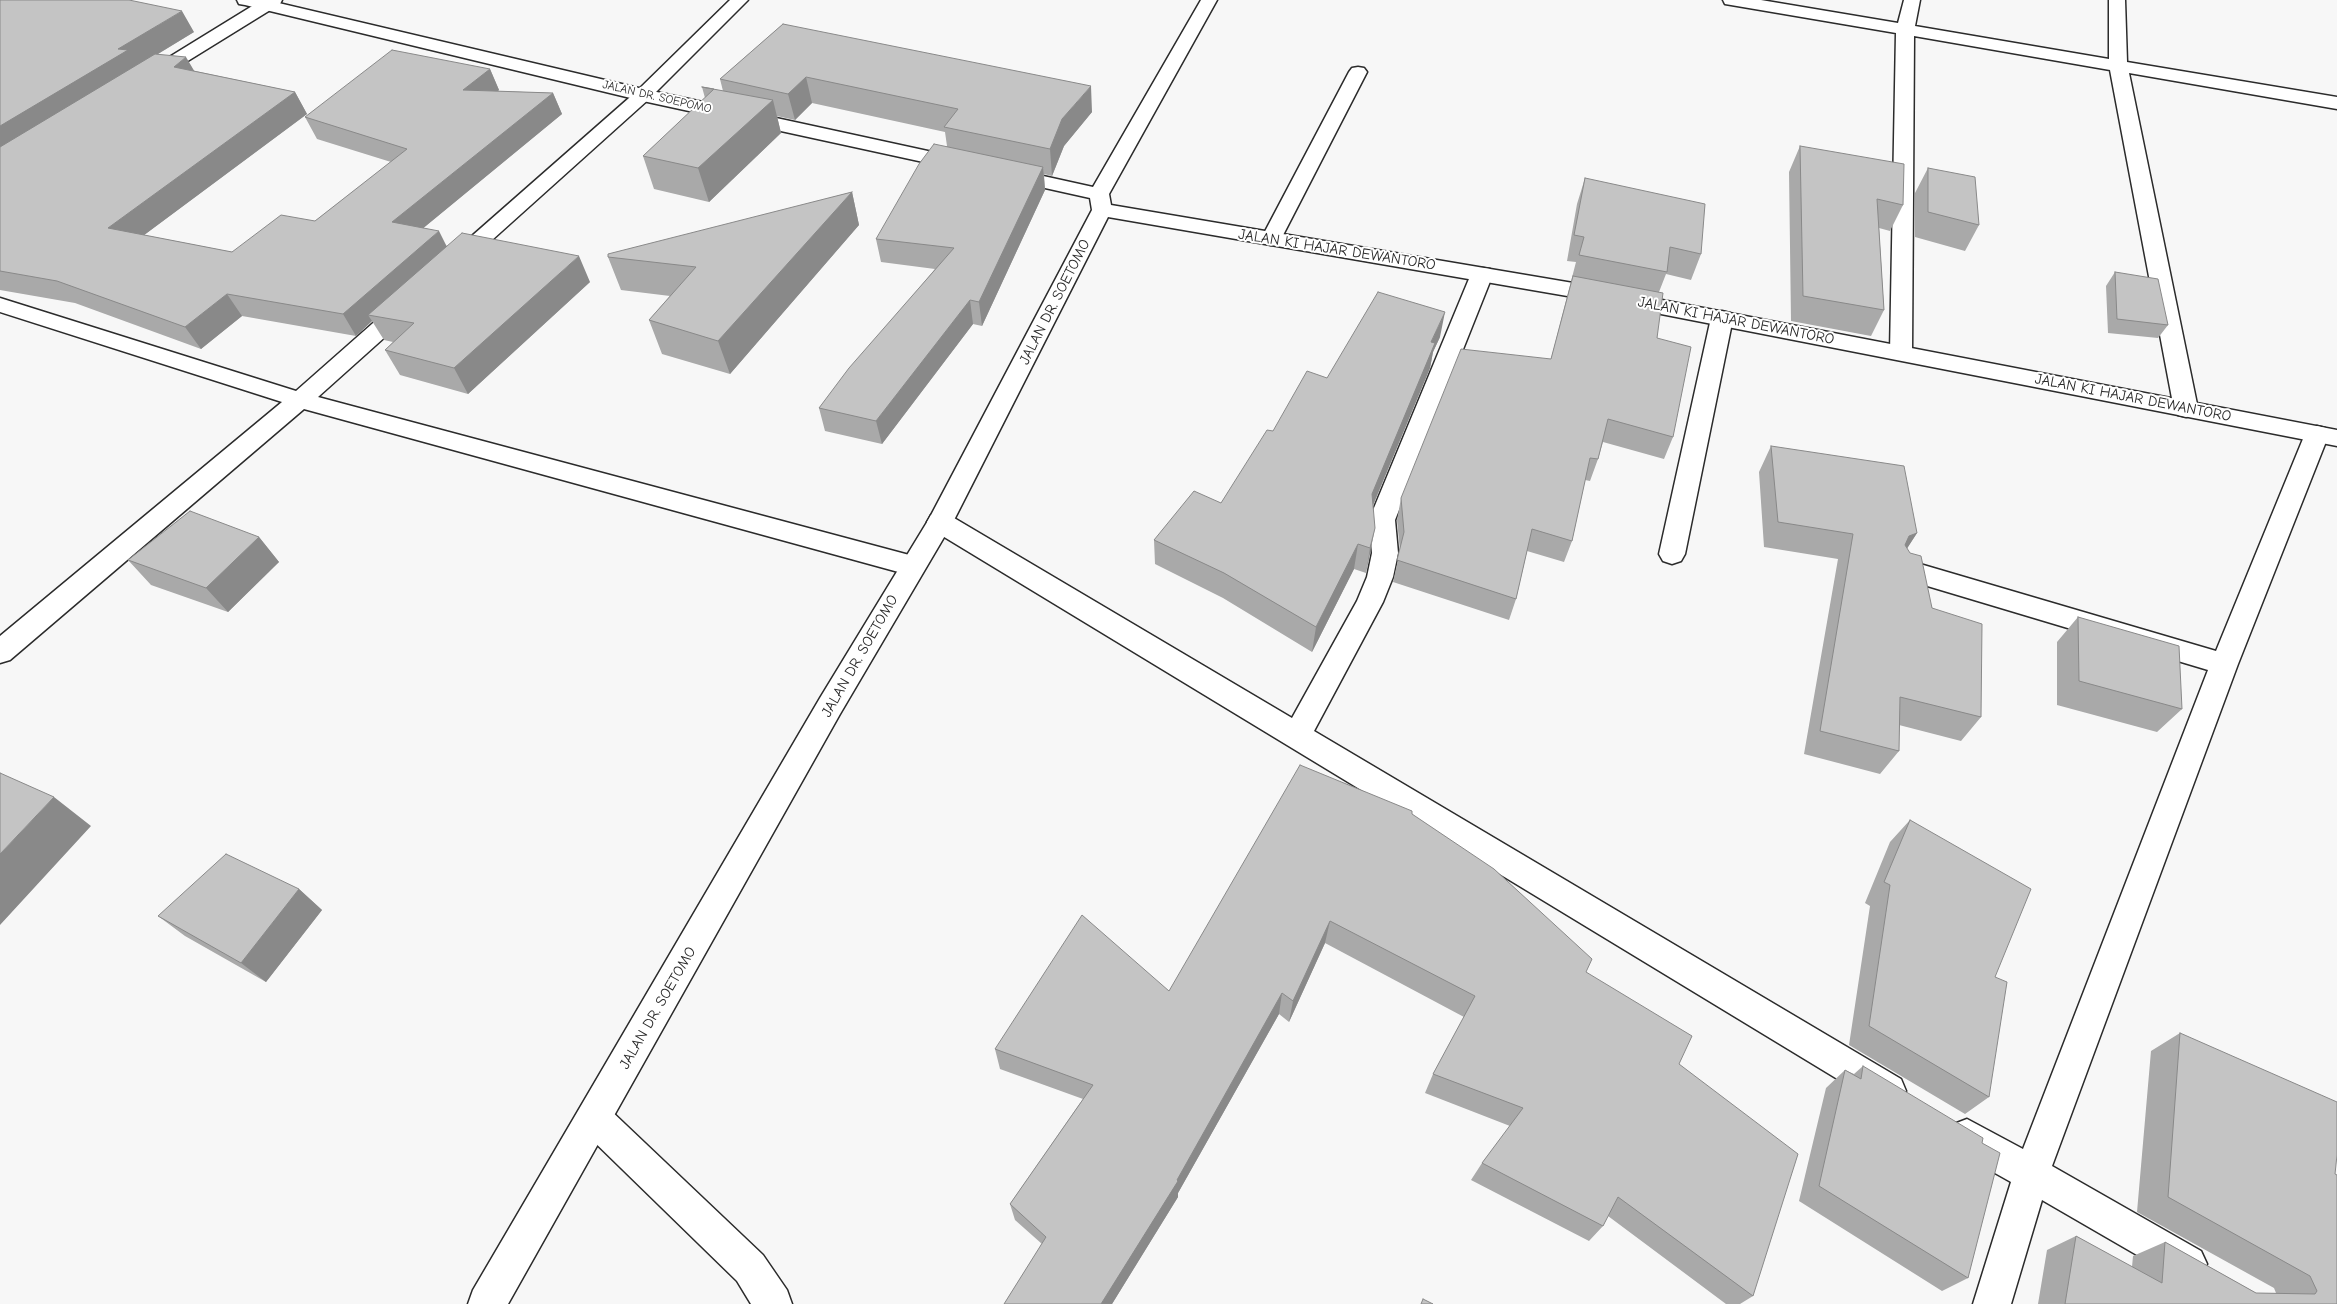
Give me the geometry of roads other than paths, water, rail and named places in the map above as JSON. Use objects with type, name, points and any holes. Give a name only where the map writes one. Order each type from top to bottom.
[{"type":"street","name":"JALAN DR. SOEPOMO","points":[[245,0],[271,2],[643,95],[973,166]]},
{"type":"street","points":[[442,274],[643,95],[740,0]]},
{"type":"street","name":"JALAN DR. SOETOMO","points":[[487,1304],[940,522],[1101,202],[1209,0]]},
{"type":"street","points":[[1731,0],[2118,64],[2337,103]]},
{"type":"street","points":[[1901,352],[1905,30],[1912,0]]},
{"type":"street","points":[[2117,0],[2118,64],[2186,409]]},
{"type":"street","points":[[134,86],[271,2]]},
{"type":"street","points":[[1271,239],[1358,72]]},
{"type":"street","points":[[993,171],[1101,202]]},
{"type":"street","name":"JALAN KI HAJAR DEWANTORO","points":[[1101,202],[1271,239],[1482,274],[1722,318],[2327,436]]},
{"type":"street","points":[[1297,736],[1370,602],[1380,577],[1384,553],[1382,520],[1482,274]]},
{"type":"street","points":[[0,652],[300,400],[420,294]]},
{"type":"street","points":[[0,305],[300,400],[913,566]]},
{"type":"street","points":[[1672,554],[1722,318]]},
{"type":"street","points":[[1992,1304],[2031,1175],[2224,664],[2327,436]]},
{"type":"street","points":[[940,522],[1912,1104]]},
{"type":"street","points":[[1902,569],[2224,664]]},
{"type":"street","points":[[594,1118],[750,1268],[773,1304]]},
{"type":"street","points":[[1946,1124],[2031,1175],[2216,1280]]}]
